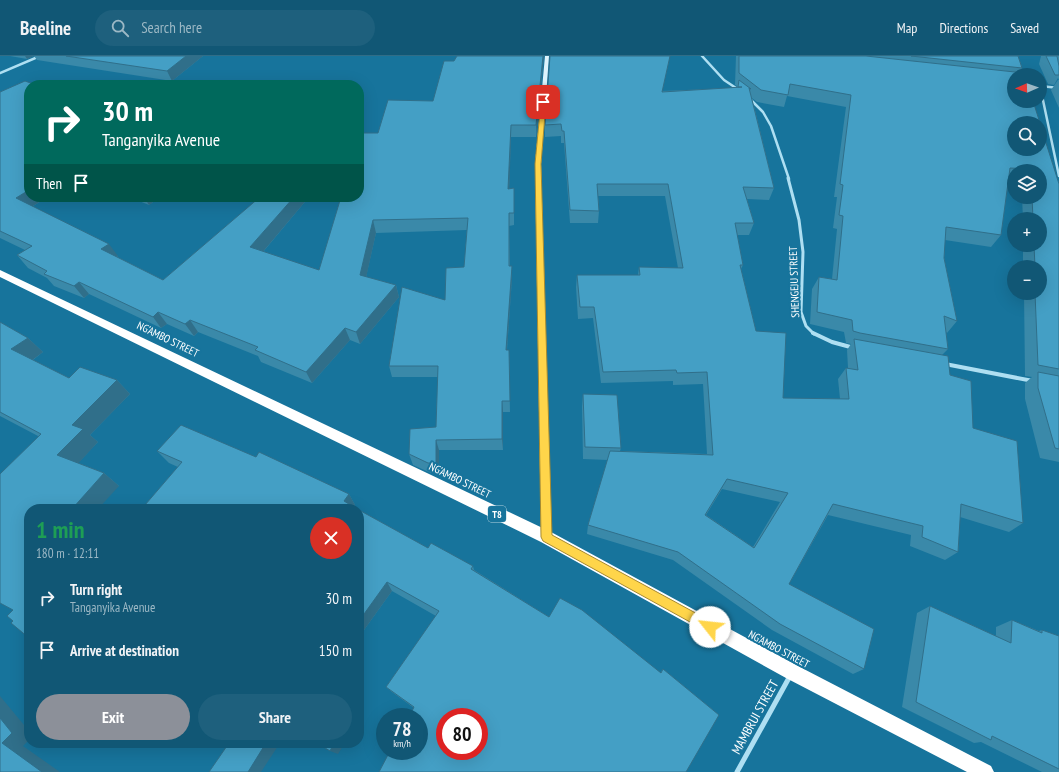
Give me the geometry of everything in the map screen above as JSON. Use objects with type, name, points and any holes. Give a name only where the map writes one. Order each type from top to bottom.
[{"type":"highway","name":"NG’AMBO STREET","points":[[0,273],[546,537],[792,672],[985,772]]},
{"type":"main road","points":[[546,537],[538,164],[547,56]]},
{"type":"street","points":[[0,73],[40,56]]},
{"type":"street","name":"SHENGEJU STREET","points":[[702,56],[724,80],[749,98],[763,112],[771,126],[798,217],[803,253],[801,290],[803,320],[810,330],[824,339],[858,349]]},
{"type":"street","points":[[1047,87],[1058,88],[1056,82]]},
{"type":"street","points":[[1045,108],[1059,176]]},
{"type":"street","points":[[937,363],[1036,381]]},
{"type":"street","name":"MAMBRUI STREET","points":[[737,772],[792,672]]},
{"type":"building","points":[[66,56],[186,56],[167,71]]},
{"type":"building","points":[[457,56],[543,56],[536,125],[511,125],[508,189],[514,188],[514,213],[509,213],[509,266],[512,266],[506,350],[509,350],[510,401],[502,401],[502,439],[436,440],[436,463],[428,463],[409,454],[410,429],[436,427],[438,366],[389,366],[402,287],[445,300],[446,268],[464,267],[468,218],[373,220],[360,275],[396,285],[356,332],[345,328],[306,372],[255,350],[258,347],[190,320],[185,324],[158,312],[153,317],[79,282],[74,286],[44,274],[47,271],[17,255],[32,246],[0,231],[0,92],[24,81],[24,193],[16,198],[109,244],[101,249],[163,280],[254,202],[290,202],[250,247],[319,270],[339,202],[364,202],[364,133],[378,133],[388,100],[433,101],[444,61],[454,61]]},
{"type":"building","points":[[550,56],[670,56],[662,92],[742,87],[738,87],[739,80],[751,89],[749,88],[774,188],[743,187],[754,223],[735,223],[743,265],[740,265],[756,331],[786,333],[783,398],[849,399],[846,368],[858,370],[854,339],[948,356],[950,375],[971,381],[973,428],[1017,441],[1023,523],[961,504],[958,552],[922,537],[923,526],[833,504],[789,584],[874,629],[864,669],[780,624],[678,552],[588,525],[610,451],[713,455],[707,372],[677,373],[676,370],[603,372],[594,307],[580,307],[577,275],[640,275],[639,267],[683,268],[668,184],[597,184],[599,211],[570,210],[564,131],[562,131],[561,124],[545,125]],"holes":[[[727,479],[788,493],[754,548],[705,515]]]},
{"type":"building","points":[[739,56],[866,56],[1007,71],[1007,108],[1035,108],[1038,116],[1007,116],[1007,156],[1047,156],[1047,146],[1059,184],[1059,369],[1038,365],[1035,300],[1047,300],[1047,260],[1035,260],[1034,252],[1047,252],[1047,212],[1033,212],[1032,204],[1047,204],[1047,164],[1007,164],[1007,190],[1001,235],[946,227],[944,258],[957,321],[944,316],[948,349],[853,331],[852,320],[817,312],[819,277],[837,280],[843,216],[839,215],[843,185],[840,184],[851,95],[790,84],[788,95],[761,90],[739,73]]},
{"type":"building","points":[[911,56],[1018,56],[1022,68]]},
{"type":"building","points":[[1046,56],[1057,56],[1059,75],[1055,75]]},
{"type":"building","points":[[0,322],[28,338],[11,349],[69,378],[80,367],[117,380],[72,425],[83,429],[57,455],[104,473],[76,504],[24,504],[24,634],[11,623],[13,621],[7,616],[13,610],[0,603],[0,474],[41,434],[0,412]]},
{"type":"building","points":[[1038,372],[1059,376],[1059,449],[1055,448],[1038,388]]},
{"type":"building","points":[[583,394],[617,395],[621,448],[585,447]]},
{"type":"building","points":[[181,425],[256,457],[259,452],[349,494],[344,501],[349,504],[146,504],[182,462],[157,451]]},
{"type":"building","points":[[364,513],[428,548],[431,543],[473,566],[471,569],[549,617],[560,598],[582,610],[661,673],[663,669],[719,715],[686,772],[379,772],[385,760],[428,760],[428,708],[414,708],[386,687],[439,611],[387,582],[364,614]]},
{"type":"building","points":[[930,606],[1011,643],[1012,620],[1042,633],[1042,630],[1059,636],[1059,769],[992,736],[991,740],[916,702]]},
{"type":"building","points":[[0,718],[12,733],[2,743],[42,772],[0,772]]},
{"type":"building","points":[[226,748],[263,748],[248,772],[209,772]]},
{"type":"route","points":[[543,102],[538,164],[546,537],[710,627]]}]
